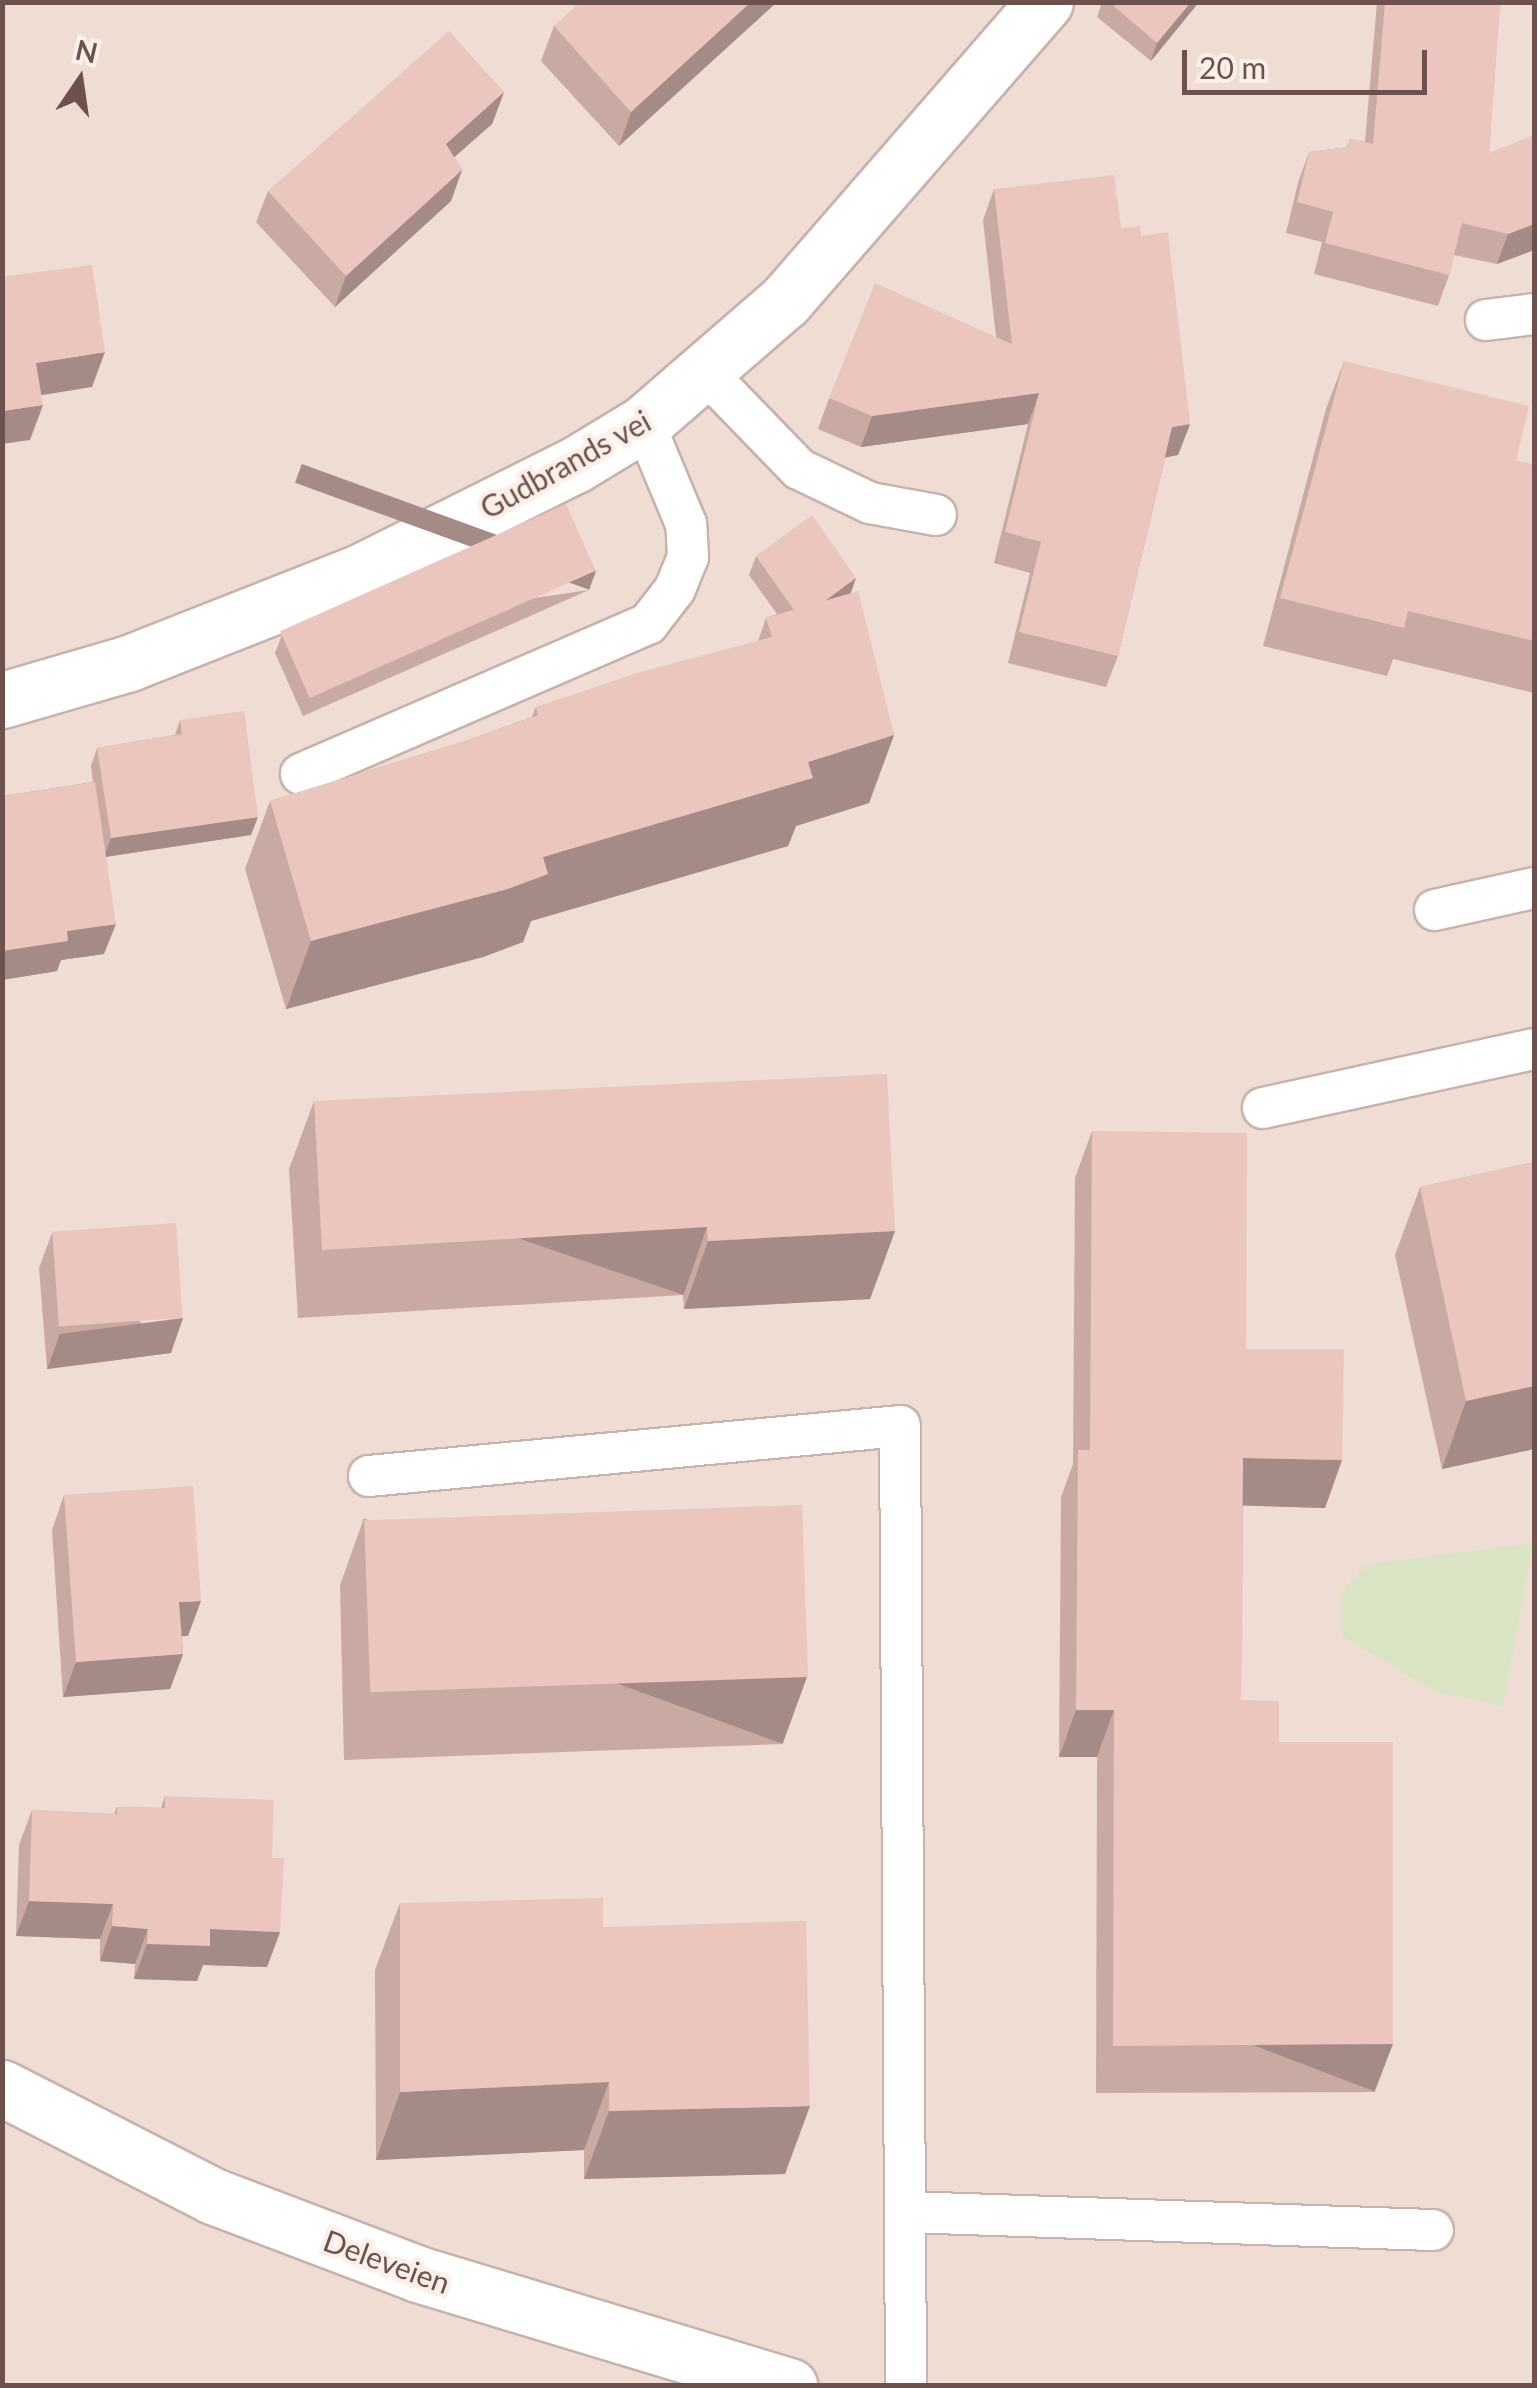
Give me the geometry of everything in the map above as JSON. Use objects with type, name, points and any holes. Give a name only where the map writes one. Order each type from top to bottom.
[{"type":"street","name":"Gudbrands vei","points":[[2,700],[129,663],[360,572],[576,465],[644,423],[706,373],[785,300],[1045,2]]},
{"type":"street","name":"Deleveien","points":[[2,2088],[213,2196],[367,2255],[718,2368],[790,2386]]},
{"type":"lane","points":[[1486,320],[1534,314]]},
{"type":"lane","points":[[706,373],[799,469],[870,504],[936,514]]},
{"type":"lane","points":[[302,774],[648,624],[675,589],[688,557],[686,524],[644,423]]},
{"type":"lane","points":[[1434,910],[1534,888]]},
{"type":"lane","points":[[1264,1108],[1534,1049]]},
{"type":"lane","points":[[368,1476],[900,1426],[906,2386]]},
{"type":"lane","points":[[906,2212],[1434,2230]]},
{"type":"shaded area","points":[[3,3],[1534,3],[1534,2385],[3,2385]]},
{"type":"green space","points":[[1533,1543],[1503,1706],[1434,1691],[1341,1635],[1342,1591],[1367,1564]]},
{"type":"building","points":[[580,2],[751,2],[631,112],[554,26]]},
{"type":"building","points":[[1109,2],[1191,2],[1157,43]]},
{"type":"building","points":[[1385,2],[1500,2],[1489,153],[1534,135],[1534,224],[1508,234],[1462,223],[1449,275],[1325,243],[1333,212],[1297,202],[1309,152],[1348,147],[1350,139],[1373,144]]},
{"type":"building","points":[[449,31],[504,92],[446,144],[462,170],[346,276],[268,191]]},
{"type":"building","points":[[1114,175],[1121,228],[1140,226],[1141,236],[1168,232],[1190,424],[1172,427],[1118,656],[1019,632],[1041,542],[1005,532],[1039,393],[872,416],[829,398],[875,283],[1012,344],[994,189]]},
{"type":"building","points":[[92,265],[105,352],[36,363],[43,405],[2,411],[2,277]]},
{"type":"building","points":[[1344,361],[1529,406],[1516,461],[1534,465],[1534,641],[1408,611],[1404,628],[1280,598]]},
{"type":"building","points":[[566,504],[596,571],[310,698],[280,631]]},
{"type":"building","points":[[812,515],[856,578],[825,601],[794,610],[756,556]]},
{"type":"building","points":[[858,591],[894,735],[808,762],[813,778],[543,857],[548,874],[508,889],[311,941],[270,801],[468,740],[538,715],[536,707],[637,673],[772,637],[766,618]]},
{"type":"building","points":[[244,711],[258,817],[111,838],[97,748],[182,734],[180,720]]},
{"type":"building","points":[[95,782],[116,924],[67,931],[68,941],[2,951],[2,796]]},
{"type":"building","points":[[887,1074],[895,1231],[708,1241],[707,1227],[322,1250],[314,1101]]},
{"type":"building","points":[[1092,1131],[1247,1133],[1246,1349],[1344,1349],[1342,1460],[1243,1458],[1241,1700],[1279,1701],[1279,1742],[1393,1742],[1393,2044],[1113,2046],[1114,1710],[1076,1710],[1078,1450],[1090,1450]]},
{"type":"building","points":[[1534,1162],[1534,1386],[1466,1401],[1420,1187]]},
{"type":"building","points":[[176,1223],[183,1318],[59,1326],[52,1232]]},
{"type":"building","points":[[193,1486],[201,1601],[179,1602],[183,1654],[76,1662],[64,1495]]},
{"type":"building","points":[[802,1505],[808,1677],[370,1692],[364,1520]]},
{"type":"building","points":[[165,1796],[274,1800],[272,1858],[284,1858],[280,1932],[210,1929],[210,1946],[147,1944],[148,1929],[112,1926],[113,1904],[29,1901],[32,1810],[117,1814],[117,1807],[165,1808]]},
{"type":"building","points":[[603,1898],[603,1927],[806,1921],[810,2106],[609,2111],[609,2082],[400,2092],[400,1903]]}]
